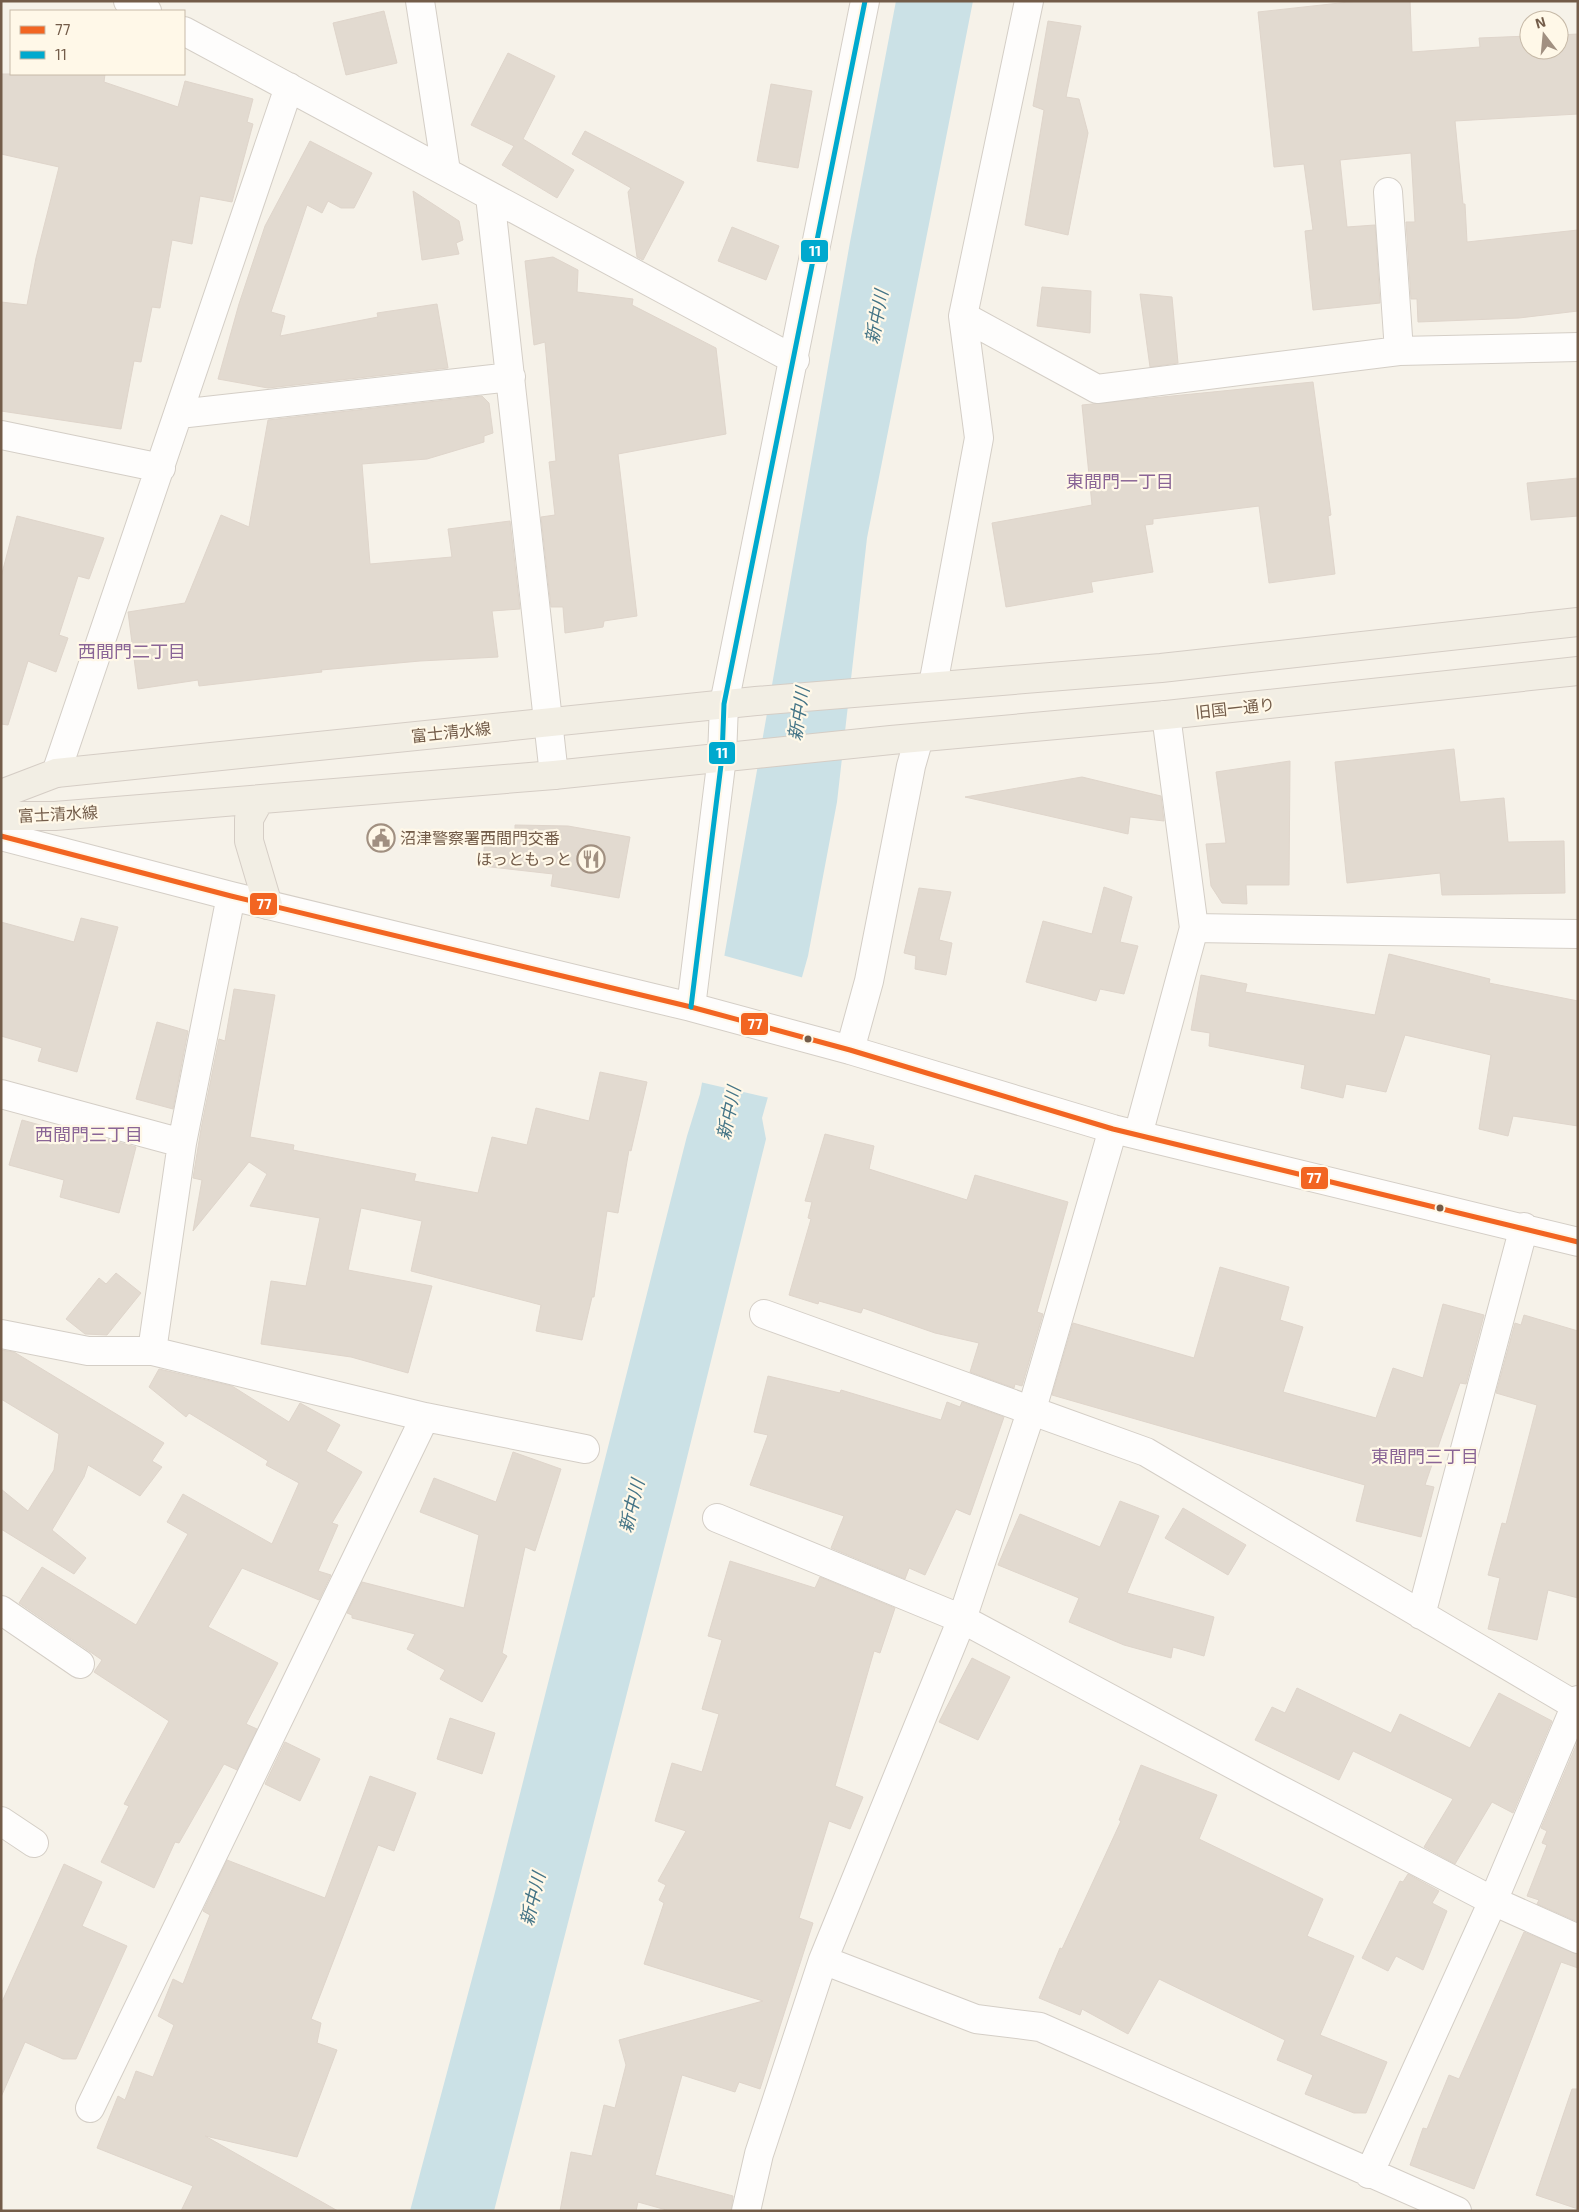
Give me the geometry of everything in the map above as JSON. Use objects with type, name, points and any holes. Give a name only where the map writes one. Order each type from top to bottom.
[{"type":"main road","points":[[933,684],[1162,668],[1578,622]]},
{"type":"main road","name":"旧国一通り","points":[[891,740],[1166,715],[1578,671]]},
{"type":"main road","name":"富士清水線","points":[[1,794],[56,773],[724,704],[905,689],[933,684]]},
{"type":"main road","name":"富士清水線","points":[[1,816],[55,816],[554,775],[891,740]]},
{"type":"main road","points":[[260,799],[249,819],[250,841],[268,905]]},
{"type":"street","points":[[128,1],[145,10]]},
{"type":"street","points":[[420,1],[446,172]]},
{"type":"street","points":[[690,1007],[722,757],[724,704],[795,360],[865,1]]},
{"type":"street","points":[[933,684],[979,438],[963,316],[1029,1]]},
{"type":"street","points":[[185,32],[795,360]]},
{"type":"street","points":[[56,773],[289,87]]},
{"type":"street","points":[[1388,192],[1399,351]]},
{"type":"street","points":[[490,196],[554,775]]},
{"type":"street","points":[[963,316],[1097,389],[1399,351],[1578,347]]},
{"type":"street","points":[[179,414],[510,378]]},
{"type":"street","points":[[1,435],[160,468]]},
{"type":"street","points":[[746,2211],[759,2154],[823,1960],[962,1619],[1194,928],[1166,715]]},
{"type":"street","points":[[850,1050],[869,981],[911,766],[919,738]]},
{"type":"street","points":[[1,836],[231,896],[690,1007],[850,1050],[1126,1132],[1524,1227],[1578,1242]]},
{"type":"street","points":[[152,1351],[182,1143],[231,896]]},
{"type":"street","points":[[1194,928],[1578,934]]},
{"type":"street","points":[[1,1094],[182,1143]]},
{"type":"street","points":[[1421,1615],[1524,1227]]},
{"type":"street","points":[[764,1314],[1032,1409],[1146,1452],[1421,1615],[1577,1704],[1493,1901],[1369,2174]]},
{"type":"street","points":[[1,1334],[88,1351],[152,1351],[425,1418],[585,1449]]},
{"type":"street","points":[[90,2108],[425,1418]]},
{"type":"street","points":[[716,1518],[962,1619],[1271,1785],[1493,1901],[1578,1939]]},
{"type":"street","points":[[1,1610],[80,1664]]},
{"type":"street","points":[[1,1822],[34,1843]]},
{"type":"street","points":[[823,1960],[976,2019],[1040,2027],[1369,2174],[1457,2211]]},
{"type":"water","name":"新中川","points":[[896,1],[973,1],[867,538],[837,802],[808,956],[762,1118],[766,1139],[675,1506],[494,2211],[410,2211],[493,1900],[687,1136],[700,1094],[850,242]]},
{"type":"pier","points":[[722,955],[804,978],[770,1098],[700,1082]]},
{"type":"building","points":[[1358,1],[1410,1],[1412,52],[1480,47],[1479,38],[1519,36],[1519,60],[1569,60],[1569,34],[1578,34],[1578,114],[1455,121],[1463,204],[1465,204],[1467,242],[1578,230],[1578,311],[1519,318],[1418,322],[1417,299],[1411,299],[1406,222],[1415,222],[1411,153],[1340,160],[1347,227],[1375,225],[1380,303],[1313,310],[1305,231],[1313,230],[1304,164],[1274,167],[1258,12]]},
{"type":"building","points":[[384,11],[397,63],[346,75],[333,23]]},
{"type":"building","points":[[1048,21],[1081,26],[1066,97],[1079,99],[1088,133],[1068,235],[1025,225],[1044,110],[1033,106]]},
{"type":"building","points":[[508,53],[555,76],[523,139],[574,170],[557,198],[502,165],[514,146],[471,125]]},
{"type":"building","points":[[1,74],[105,75],[104,82],[178,107],[185,81],[253,99],[247,122],[253,124],[232,202],[200,196],[192,244],[172,240],[160,308],[152,307],[141,362],[134,361],[121,429],[1,411],[1,302],[27,305],[36,258],[59,167],[1,154]]},
{"type":"building","points":[[771,84],[812,91],[798,168],[757,161]]},
{"type":"building","points":[[585,131],[684,182],[643,260],[637,257],[628,192],[631,188],[572,154]]},
{"type":"building","points":[[310,141],[372,173],[354,208],[341,208],[328,201],[322,213],[307,205],[271,312],[285,316],[280,336],[378,317],[377,313],[437,304],[448,368],[268,388],[218,379],[239,304],[265,226]]},
{"type":"building","points":[[413,191],[459,221],[463,240],[456,243],[459,254],[422,260]]},
{"type":"building","points":[[732,227],[779,246],[766,280],[718,261]]},
{"type":"building","points":[[553,257],[578,270],[577,292],[633,299],[632,305],[716,348],[726,434],[618,454],[637,616],[604,621],[603,627],[565,633],[563,607],[551,607],[541,517],[555,515],[549,462],[556,461],[545,342],[534,345],[525,261]]},
{"type":"building","points":[[1042,287],[1091,291],[1090,333],[1037,326]]},
{"type":"building","points":[[1140,294],[1172,297],[1178,363],[1150,367]]},
{"type":"building","points":[[1313,382],[1331,515],[1328,516],[1335,574],[1269,583],[1259,506],[1153,519],[1153,524],[1145,525],[1153,572],[1091,582],[1093,592],[1006,607],[992,523],[1092,505],[1082,405]]},
{"type":"building","points":[[482,396],[489,403],[493,433],[484,436],[484,442],[427,459],[362,464],[370,564],[452,557],[448,529],[510,521],[520,609],[492,611],[498,657],[420,661],[321,670],[322,672],[199,686],[198,680],[138,689],[128,612],[185,603],[221,515],[249,527],[268,420]]},
{"type":"building","points":[[1578,478],[1578,516],[1531,520],[1527,483]]},
{"type":"building","points":[[17,516],[104,538],[89,579],[78,576],[59,635],[68,638],[56,672],[28,661],[8,725],[1,724],[1,577]]},
{"type":"building","points":[[1454,749],[1460,802],[1504,798],[1508,842],[1564,841],[1565,893],[1442,895],[1440,873],[1347,883],[1335,762]]},
{"type":"building","points":[[1290,761],[1289,885],[1246,885],[1247,904],[1222,903],[1211,886],[1206,844],[1226,843],[1216,772]]},
{"type":"building","points":[[1082,777],[1161,796],[1164,821],[1130,817],[1128,834],[965,797]]},
{"type":"building","points":[[515,825],[568,826],[630,837],[619,898],[551,886],[553,874],[482,866],[486,833],[515,837]]},
{"type":"building","points":[[1104,887],[1132,897],[1120,942],[1138,946],[1124,994],[1100,989],[1096,1001],[1026,982],[1043,921],[1092,934]]},
{"type":"building","points":[[919,888],[951,892],[939,940],[952,943],[946,975],[915,969],[916,956],[904,953]]},
{"type":"building","points":[[81,918],[118,927],[77,1072],[38,1061],[42,1048],[1,1036],[1,922],[74,942]]},
{"type":"building","points":[[1389,954],[1490,979],[1489,983],[1578,1001],[1578,1126],[1513,1116],[1508,1136],[1479,1129],[1491,1055],[1405,1035],[1386,1092],[1346,1084],[1343,1098],[1301,1088],[1305,1065],[1209,1046],[1210,1033],[1191,1030],[1201,975],[1247,984],[1245,992],[1375,1015]]},
{"type":"building","points":[[234,989],[275,995],[250,1137],[294,1145],[293,1150],[416,1174],[414,1181],[478,1193],[492,1137],[527,1145],[536,1108],[589,1121],[600,1072],[647,1082],[631,1151],[629,1150],[618,1213],[607,1211],[594,1297],[592,1297],[582,1340],[536,1331],[541,1305],[411,1271],[422,1221],[361,1208],[348,1270],[432,1286],[408,1373],[351,1357],[261,1344],[271,1281],[306,1286],[320,1218],[250,1206],[267,1174],[249,1162],[193,1231],[202,1180],[193,1178],[201,1129],[219,1039],[225,1041]]},
{"type":"building","points":[[157,1022],[188,1031],[173,1109],[136,1099]]},
{"type":"building","points":[[22,1120],[76,1135],[77,1131],[136,1147],[119,1213],[60,1197],[64,1180],[9,1165]]},
{"type":"building","points":[[825,1134],[874,1146],[869,1169],[967,1200],[975,1175],[1068,1202],[1037,1312],[1043,1314],[1022,1386],[1015,1384],[1014,1388],[970,1372],[979,1343],[935,1333],[863,1308],[861,1313],[819,1301],[818,1304],[789,1295],[811,1219],[808,1218],[812,1202],[805,1201]]},
{"type":"building","points":[[1220,1267],[1289,1287],[1280,1320],[1303,1327],[1283,1392],[1376,1418],[1393,1368],[1423,1378],[1443,1304],[1484,1315],[1466,1384],[1460,1383],[1425,1485],[1434,1487],[1421,1537],[1356,1521],[1365,1485],[1052,1395],[1073,1323],[1194,1358]]},
{"type":"building","points":[[116,1273],[141,1293],[107,1335],[85,1334],[66,1319],[99,1278],[106,1284]]},
{"type":"building","points":[[1524,1315],[1578,1331],[1578,1598],[1548,1590],[1537,1640],[1488,1629],[1500,1578],[1488,1575],[1502,1523],[1506,1524],[1537,1405],[1496,1393],[1515,1323],[1521,1325]]},
{"type":"building","points":[[1,1350],[14,1352],[164,1443],[152,1461],[162,1467],[140,1496],[88,1465],[84,1477],[52,1530],[86,1558],[74,1574],[1,1529],[1,1489],[28,1511],[54,1470],[59,1434],[1,1399]]},
{"type":"building","points":[[159,1369],[232,1386],[289,1422],[300,1403],[340,1425],[326,1451],[362,1472],[332,1523],[338,1525],[318,1571],[331,1575],[319,1600],[242,1568],[208,1627],[278,1663],[246,1724],[257,1729],[237,1770],[224,1764],[179,1843],[175,1842],[154,1888],[101,1862],[129,1806],[124,1804],[169,1721],[94,1672],[102,1660],[19,1603],[42,1567],[136,1625],[188,1534],[167,1522],[183,1494],[272,1544],[299,1483],[266,1465],[268,1461],[189,1413],[186,1417],[149,1387]]},
{"type":"building","points":[[768,1376],[840,1393],[841,1390],[941,1420],[947,1402],[960,1407],[962,1402],[1004,1417],[970,1515],[956,1509],[925,1575],[909,1568],[905,1579],[831,1548],[844,1516],[750,1485],[768,1435],[754,1432]]},
{"type":"building","points":[[513,1452],[561,1469],[535,1551],[525,1547],[502,1653],[507,1656],[482,1702],[440,1679],[445,1670],[407,1649],[415,1634],[352,1618],[352,1615],[347,1613],[362,1582],[464,1608],[479,1535],[420,1512],[434,1478],[496,1502]]},
{"type":"building","points":[[1120,1501],[1159,1516],[1127,1593],[1214,1617],[1204,1656],[1173,1647],[1171,1658],[1124,1645],[1069,1622],[1079,1598],[998,1565],[1020,1514],[1100,1547]]},
{"type":"building","points":[[1183,1508],[1246,1545],[1228,1575],[1165,1538]]},
{"type":"building","points":[[730,1561],[815,1588],[820,1577],[895,1608],[880,1653],[874,1651],[835,1786],[863,1797],[850,1829],[829,1821],[799,1918],[813,1923],[760,2089],[739,2082],[735,2092],[682,2075],[655,2175],[733,2196],[731,2211],[670,2211],[638,2202],[636,2211],[560,2211],[571,2152],[592,2156],[604,2105],[615,2108],[626,2065],[619,2040],[763,2001],[644,1964],[664,1903],[659,1900],[666,1885],[658,1881],[686,1831],[655,1821],[672,1763],[702,1772],[719,1714],[702,1709],[722,1640],[708,1636]]},
{"type":"building","points":[[972,1658],[1010,1677],[978,1740],[939,1722]]},
{"type":"building","points":[[1297,1688],[1391,1733],[1400,1714],[1470,1748],[1499,1693],[1552,1721],[1513,1813],[1492,1802],[1455,1864],[1424,1847],[1453,1799],[1353,1751],[1339,1780],[1255,1740],[1272,1707],[1285,1713]]},
{"type":"building","points":[[450,1718],[495,1733],[482,1774],[437,1759]]},
{"type":"building","points":[[1578,1741],[1578,1922],[1537,1904],[1539,1900],[1527,1896],[1547,1845],[1542,1843],[1547,1831],[1541,1828]]},
{"type":"building","points":[[285,1742],[320,1759],[300,1801],[265,1784]]},
{"type":"building","points":[[1141,1765],[1217,1795],[1199,1839],[1323,1899],[1307,1936],[1354,1956],[1320,2035],[1387,2062],[1366,2113],[1354,2113],[1305,2094],[1313,2075],[1277,2060],[1285,2040],[1159,1979],[1128,2034],[1082,2009],[1080,2015],[1039,1998],[1060,1948],[1062,1949],[1121,1821],[1119,1820]]},
{"type":"building","points":[[370,1776],[416,1793],[394,1851],[378,1845],[311,2019],[321,2023],[317,2043],[337,2050],[297,2157],[205,2136],[338,2211],[181,2211],[193,2186],[97,2148],[118,2096],[125,2100],[136,2071],[153,2077],[174,2025],[158,2016],[173,1979],[183,1984],[210,1915],[203,1911],[227,1860],[325,1898]]},
{"type":"building","points":[[64,1864],[102,1882],[82,1926],[127,1946],[76,2059],[63,2059],[25,2042],[1,2097],[1,2004]]},
{"type":"building","points":[[1408,1874],[1439,1891],[1432,1903],[1447,1911],[1423,1970],[1396,1956],[1388,1971],[1362,1958],[1400,1881],[1403,1882]]},
{"type":"building","points":[[1524,1932],[1578,1954],[1578,1968],[1561,1962],[1474,2189],[1410,2165],[1423,2128],[1427,2129],[1449,2075],[1459,2079]]},
{"type":"building","points":[[1572,2089],[1578,2089],[1578,2209],[1536,2195]]},
{"type":"transit line","name":"11","points":[[691,1007],[722,757],[724,704],[865,1]]},
{"type":"transit line","name":"77","points":[[1,836],[231,896],[691,1007],[850,1050],[1113,1129],[1578,1242]]},
{"type":"place","name":"沼津警察署西間門交番","points":[[381,838]]},
{"type":"place","name":"ほっともっと","points":[[591,859]]},
{"type":"district","name":"東間門一丁目","points":[[1120,482]]},
{"type":"district","name":"西間門二丁目","points":[[132,652]]},
{"type":"district","name":"西間門三丁目","points":[[89,1135]]},
{"type":"district","name":"東間門三丁目","points":[[1425,1457]]}]
